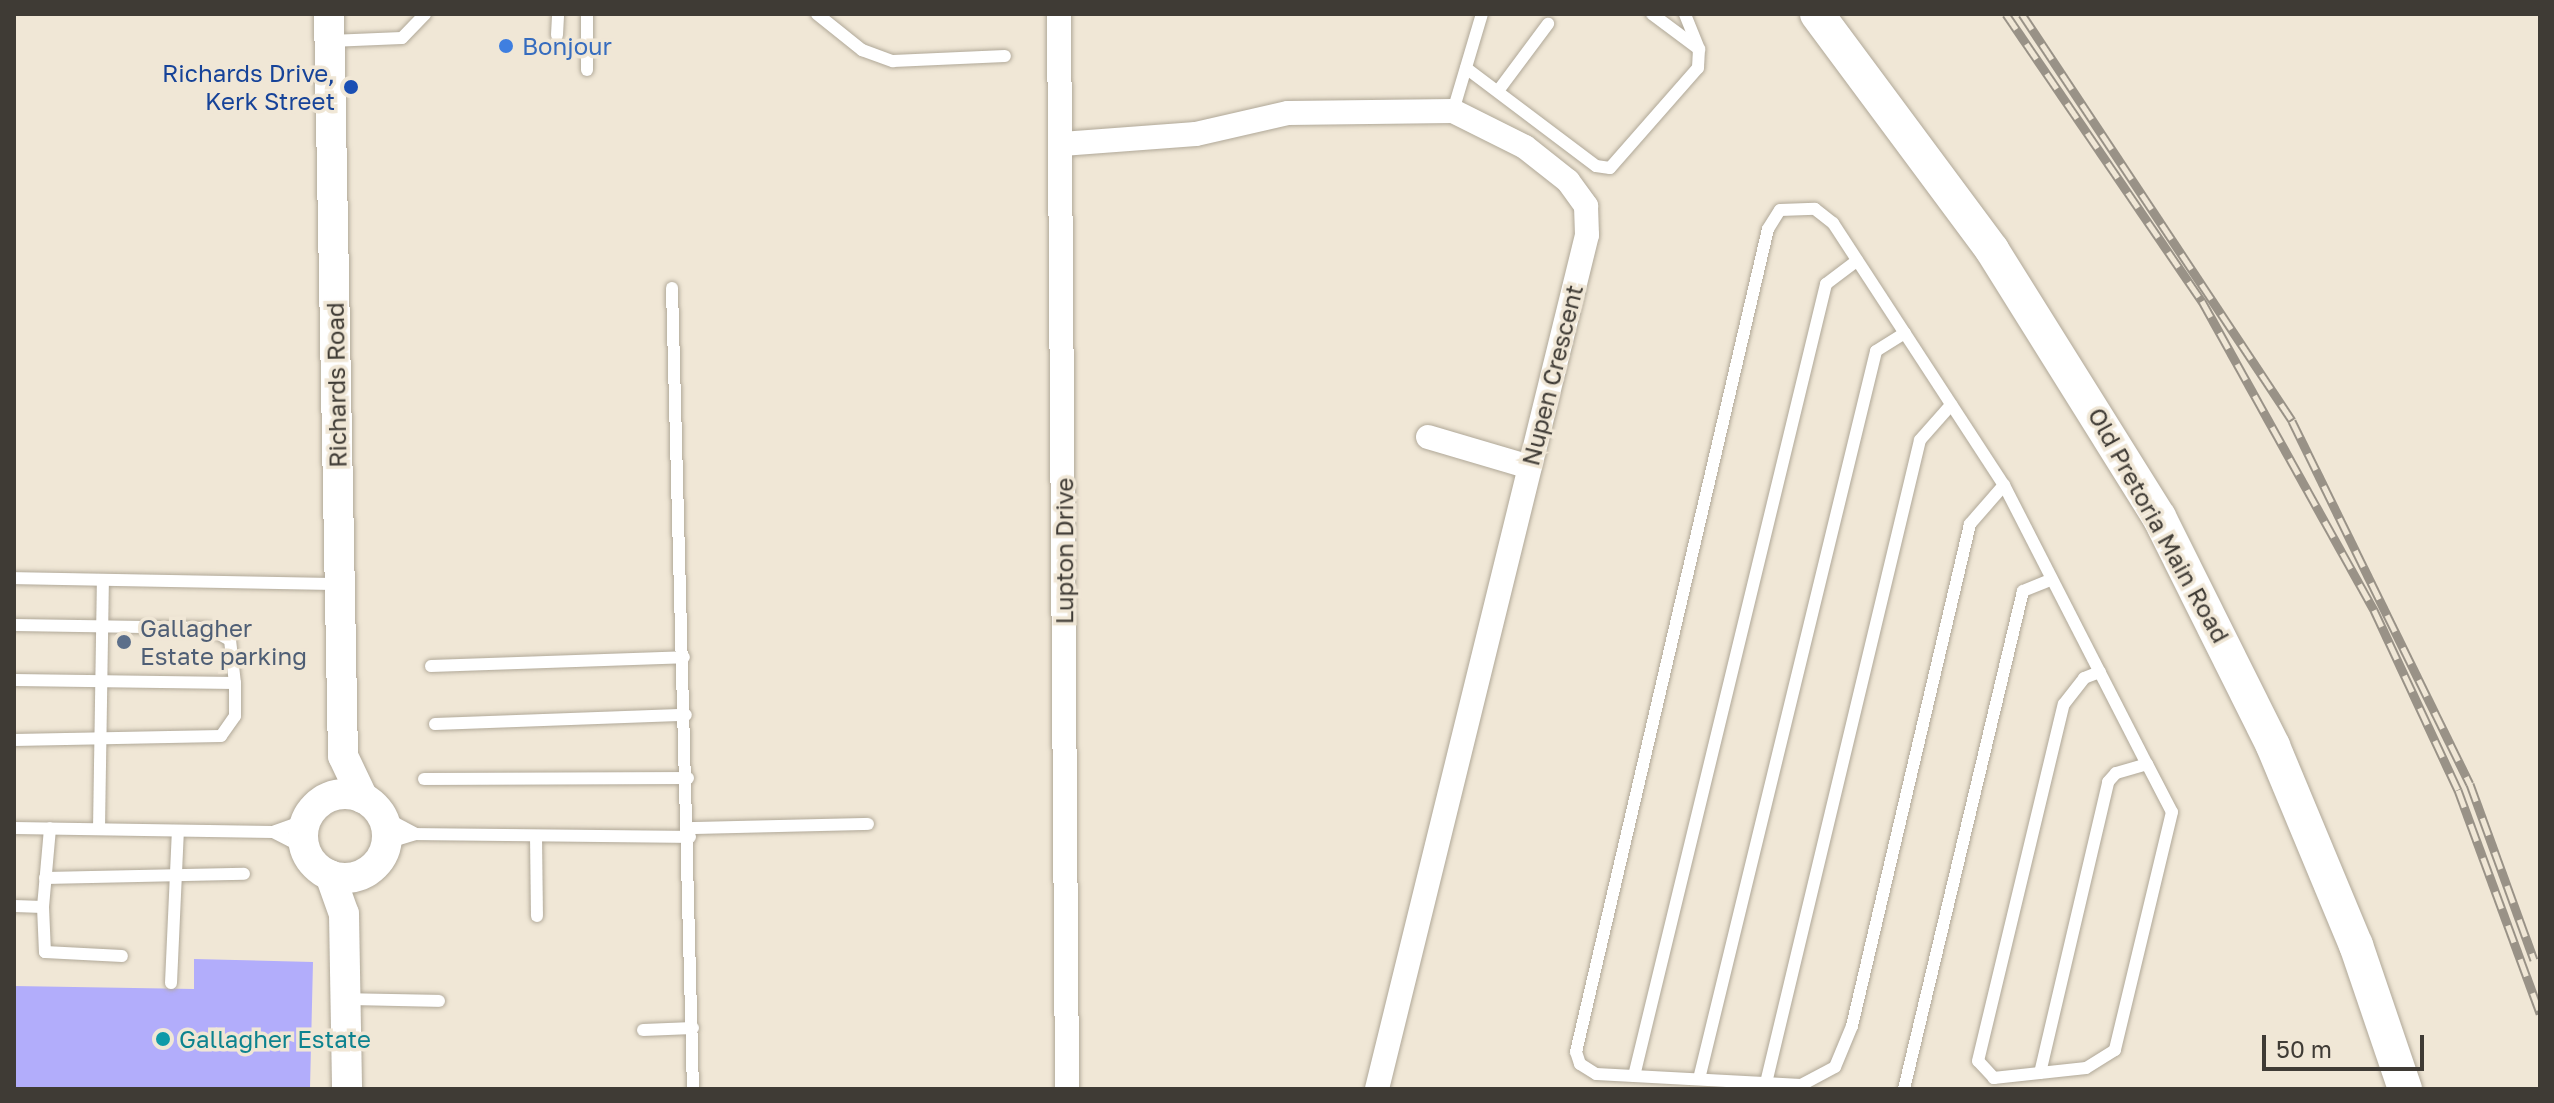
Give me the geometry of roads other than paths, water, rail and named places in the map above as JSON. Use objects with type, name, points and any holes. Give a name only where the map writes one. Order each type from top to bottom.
[{"type":"main road","name":"Old Pretoria Main Road","points":[[1817,14],[2000,261],[2159,517],[2273,746],[2356,945],[2405,1089]]},
{"type":"street","name":"Lupton Drive","points":[[1059,14],[1067,1089]]},
{"type":"street","name":"Richards Road","points":[[311,822],[343,756],[330,28]]},
{"type":"street","name":"Nupen Crescent","points":[[1062,144],[1196,134],[1302,112],[1453,111],[1525,147],[1574,187],[1587,212],[1530,467],[1377,1089]]},
{"type":"street","points":[[1428,437],[1530,467]]},
{"type":"street","name":"Richards Road","points":[[343,756],[377,819]]},
{"type":"street","points":[[344,875],[381,857],[377,819],[343,794],[311,822],[344,875],[347,1089]]},
{"type":"lane","points":[[330,28],[402,38],[425,14]]},
{"type":"lane","points":[[557,35],[558,14]]},
{"type":"lane","points":[[587,14],[587,70]]},
{"type":"lane","points":[[817,14],[862,50],[893,61],[1005,56]]},
{"type":"lane","points":[[1453,111],[1482,14]]},
{"type":"lane","points":[[1652,14],[1699,49]]},
{"type":"lane","points":[[1466,68],[1596,166],[1610,168],[1698,68],[1699,49],[1685,14]]},
{"type":"lane","points":[[1498,91],[1548,24]]},
{"type":"lane","points":[[2004,485],[1970,524],[1852,1026],[1826,1077],[1801,1085],[1596,1074],[1580,1064],[1576,1052],[1768,229],[1780,210],[1815,209],[1857,261],[2004,485],[2052,579],[2100,672],[2147,764],[2173,827],[2115,1050],[2086,1068],[1994,1078],[1978,1061],[2064,704],[2084,678],[2100,672]]},
{"type":"lane","points":[[1634,1076],[1826,284],[1857,261]]},
{"type":"lane","points":[[672,288],[690,833],[693,1089]]},
{"type":"lane","points":[[1699,1079],[1876,351],[1905,333]]},
{"type":"lane","points":[[1766,1083],[1920,440],[1951,405]]},
{"type":"lane","points":[[14,578],[340,584]]},
{"type":"lane","points":[[1904,1089],[2023,591],[2052,579]]},
{"type":"lane","points":[[99,829],[103,581]]},
{"type":"lane","points":[[14,625],[221,632],[234,653],[235,683],[235,716],[221,736],[102,741],[14,740]]},
{"type":"lane","points":[[431,666],[684,657]]},
{"type":"lane","points":[[14,680],[235,683]]},
{"type":"lane","points":[[435,724],[686,715]]},
{"type":"lane","points":[[2040,1073],[2108,782],[2116,773],[2147,764]]},
{"type":"lane","points":[[424,779],[688,778]]},
{"type":"lane","points":[[377,819],[416,834],[536,836],[690,833],[868,824]]},
{"type":"lane","points":[[377,819],[416,834]]},
{"type":"lane","points":[[14,828],[273,832],[311,822]]},
{"type":"lane","points":[[273,832],[311,822]]},
{"type":"lane","points":[[50,828],[43,907],[45,952],[122,956]]},
{"type":"lane","points":[[171,983],[178,831]]},
{"type":"lane","points":[[536,836],[537,916]]},
{"type":"lane","points":[[45,878],[244,874]]},
{"type":"lane","points":[[14,906],[43,907]]},
{"type":"lane","points":[[345,999],[439,1001]]},
{"type":"lane","points":[[643,1030],[693,1028]]},
{"type":"railway","points":[[2006,14],[2202,301],[2374,610],[2458,790],[2540,1013]]},
{"type":"railway","points":[[2022,14],[2292,421],[2470,784],[2534,960]]},
{"type":"place","name":"Bonjour","points":[[506,46]]},
{"type":"place","name":"Richards Drive, Kerk Street","points":[[351,87]]},
{"type":"place","name":"Gallagher Estate parking","points":[[124,642]]},
{"type":"place","name":"Gallagher Estate","points":[[163,1039]]}]
